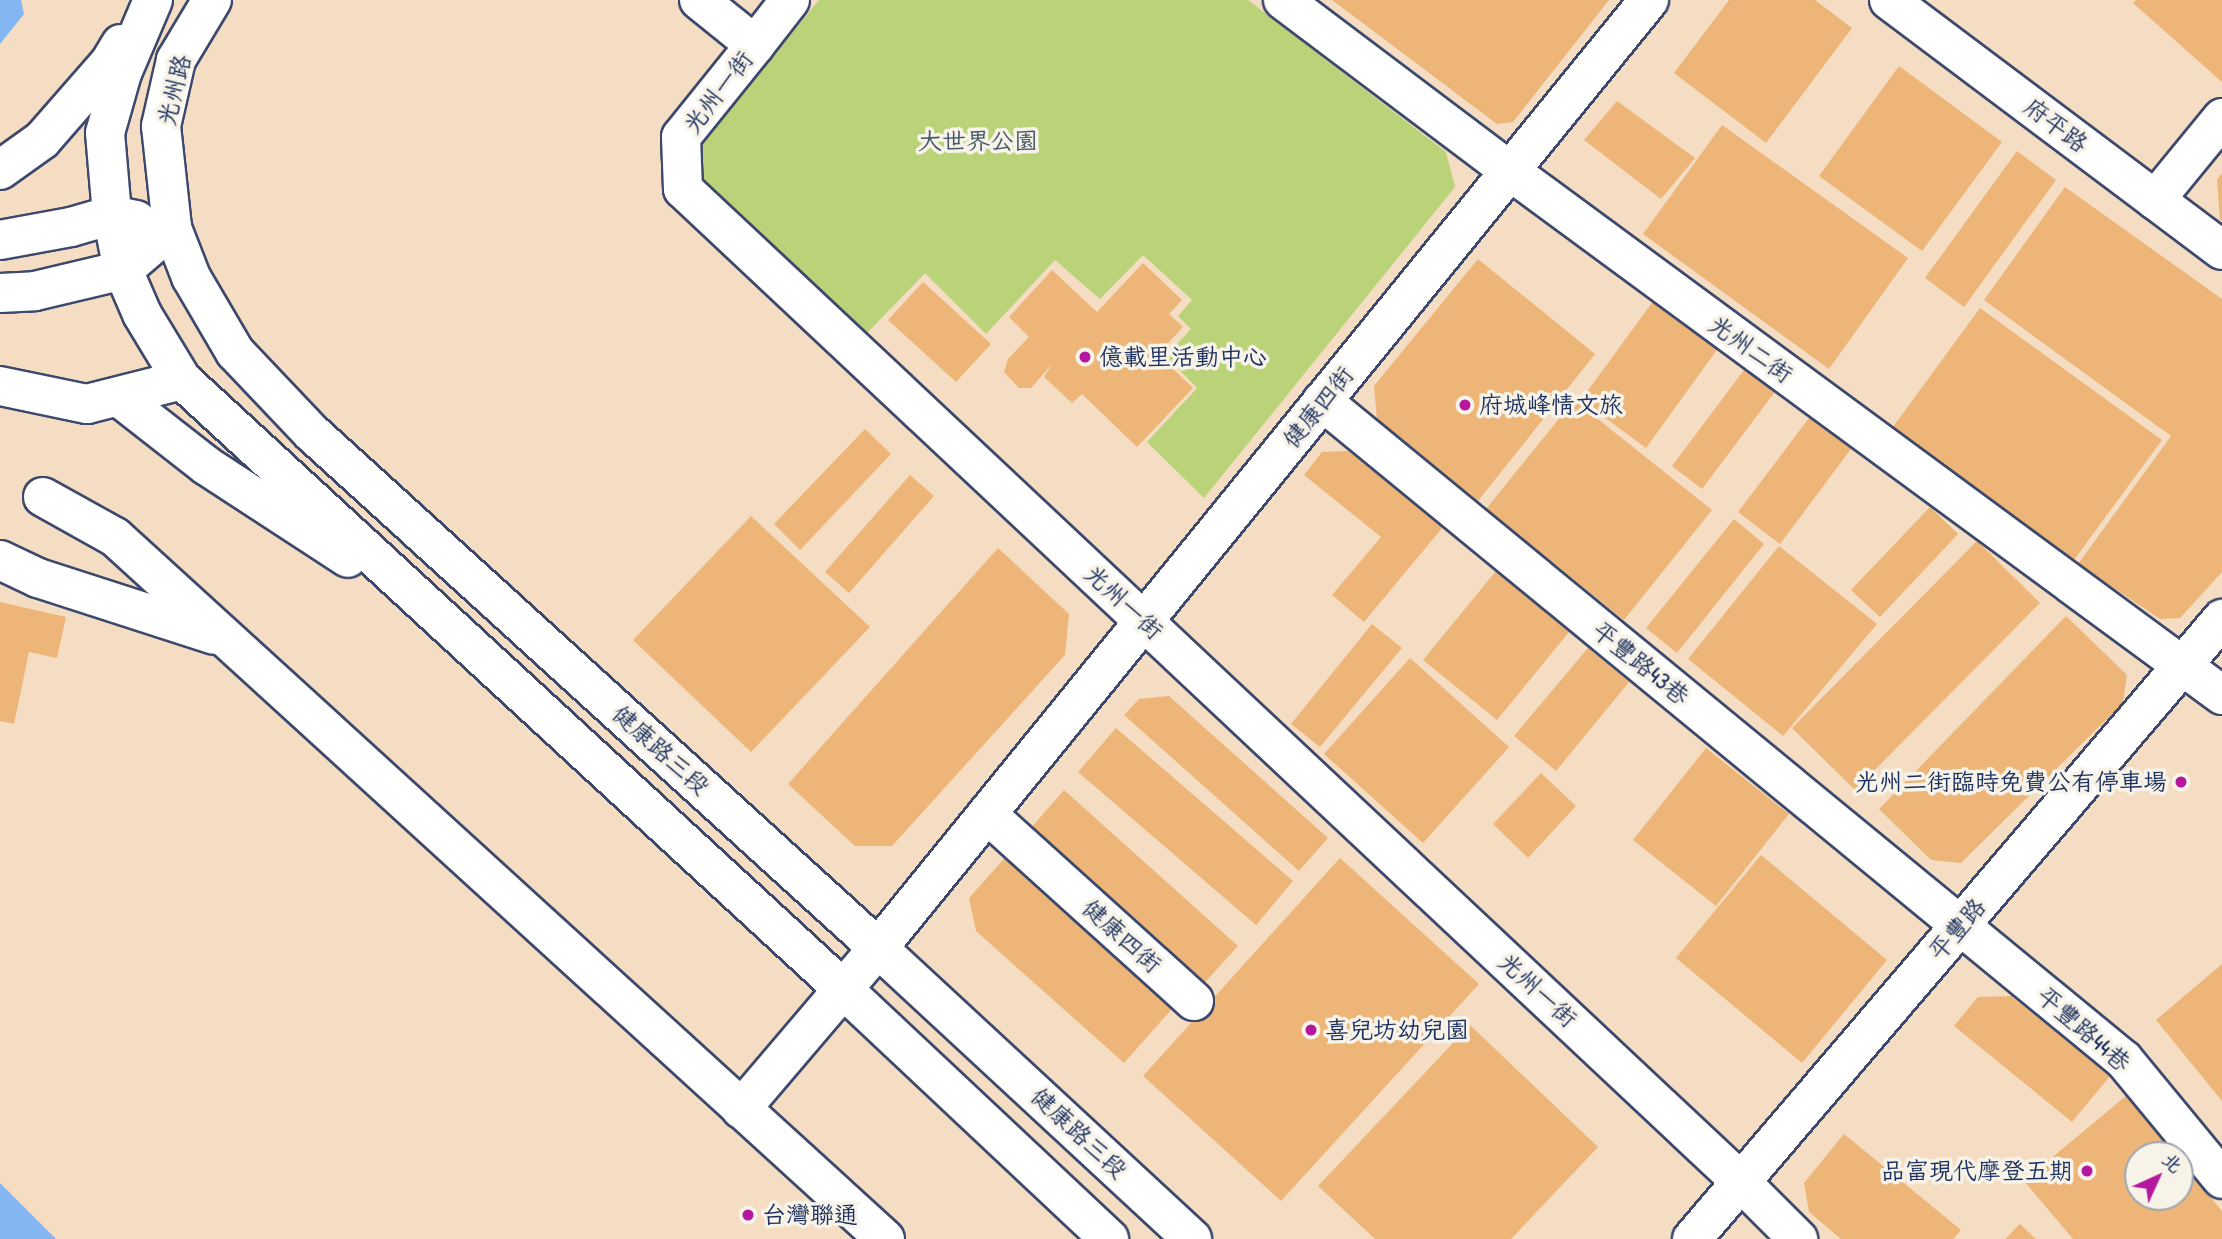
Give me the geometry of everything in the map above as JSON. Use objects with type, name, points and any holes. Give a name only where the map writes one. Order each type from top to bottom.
[{"type":"street","points":[[0,170],[42,140],[110,62],[150,0]]},
{"type":"street","name":"光州路","points":[[112,215],[104,133],[122,73],[150,0]]},
{"type":"street","name":"光州路","points":[[172,228],[161,126],[176,60],[212,0]]},
{"type":"street","name":"光州一街","points":[[699,0],[755,45],[681,138],[683,189],[1741,1181],[1798,1239]]},
{"type":"street","points":[[755,45],[790,0]]},
{"type":"street","name":"光州二街","points":[[1283,0],[1510,171],[2222,695]]},
{"type":"street","name":"健康四街","points":[[741,1109],[878,948],[1649,0]]},
{"type":"street","name":"府平路","points":[[1889,0],[2222,250]]},
{"type":"street","points":[[2155,200],[2222,118]]},
{"type":"street","points":[[0,240],[71,227],[112,215],[172,228]]},
{"type":"street","points":[[112,215],[123,270],[142,314],[182,380],[843,989],[1109,1239]]},
{"type":"street","points":[[0,293],[35,291],[123,270],[172,228]]},
{"type":"street","name":"健康路三段","points":[[172,228],[191,277],[235,352],[312,433],[878,948],[1192,1239]]},
{"type":"street","points":[[0,386],[87,404],[120,398],[182,380]]},
{"type":"street","points":[[120,398],[207,466],[443,621]]},
{"type":"street","name":"平豐路43巷","points":[[1322,401],[1960,925]]},
{"type":"street","points":[[43,497],[115,537],[885,1239]]},
{"type":"street","points":[[0,560],[38,578],[226,638]]},
{"type":"street","name":"平豐路","points":[[1692,1239],[2222,619]]},
{"type":"street","name":"健康四街","points":[[987,814],[1194,1001]]},
{"type":"street","name":"平豐路44巷","points":[[1960,925],[2124,1060],[2222,1179]]},
{"type":"green space","name":"大世界公園","points":[[819,0],[1248,0],[1446,152],[1455,187],[1204,498],[1147,442],[1197,388],[1166,356],[1191,329],[1178,316],[1192,300],[1143,255],[1100,299],[1055,260],[986,334],[925,273],[867,333],[700,179],[697,148]]},
{"type":"water","points":[[0,0],[21,0],[24,14],[0,44]]},
{"type":"water","points":[[0,1183],[56,1239],[0,1239]]},
{"type":"building","points":[[1332,0],[1609,0],[1513,122],[1497,124]]},
{"type":"building","points":[[1729,0],[1815,0],[1852,28],[1766,143],[1674,73]]},
{"type":"building","points":[[2136,0],[2222,0],[2222,82],[2133,3]]},
{"type":"building","points":[[1899,66],[2002,142],[1922,251],[1819,176]]},
{"type":"building","points":[[1617,101],[1695,158],[1661,199],[1584,140]]},
{"type":"building","points":[[1722,125],[1908,258],[1829,369],[1643,234]]},
{"type":"building","points":[[2017,151],[2056,180],[1964,307],[1925,278]]},
{"type":"building","points":[[2222,173],[2222,220],[2220,220],[2217,180]]},
{"type":"building","points":[[2065,187],[2222,299],[2222,572],[2180,618],[2160,619],[2078,564],[2171,436],[1984,300]]},
{"type":"building","name":"府城峰情文旅","points":[[1478,259],[1595,354],[1478,501],[1377,420],[1374,386]]},
{"type":"building","name":"億載里活動中心","points":[[1143,263],[1182,300],[1169,314],[1183,327],[1158,354],[1193,388],[1137,447],[1082,394],[1072,403],[1044,377],[1052,364],[1031,388],[1019,388],[1004,372],[1008,359],[1029,337],[1009,317],[1052,270],[1097,312]]},
{"type":"building","points":[[923,282],[991,344],[956,382],[888,320]]},
{"type":"building","points":[[1654,300],[1719,347],[1646,448],[1581,400]]},
{"type":"building","points":[[1980,308],[2162,440],[2071,564],[1890,431]]},
{"type":"building","points":[[1747,366],[1777,389],[1702,489],[1672,466]]},
{"type":"building","points":[[1574,400],[1712,510],[1624,620],[1486,509]]},
{"type":"building","points":[[1812,414],[1854,445],[1780,544],[1738,512]]},
{"type":"building","points":[[865,429],[891,454],[800,550],[774,524]]},
{"type":"building","points":[[1348,451],[1443,527],[1364,622],[1332,595],[1381,537],[1304,475],[1322,452]]},
{"type":"building","points":[[910,475],[934,496],[849,593],[825,572]]},
{"type":"building","points":[[1930,507],[1958,534],[1880,617],[1851,590]]},
{"type":"building","points":[[751,516],[870,627],[751,752],[633,640]]},
{"type":"building","points":[[1734,519],[1764,544],[1677,653],[1646,628]]},
{"type":"building","points":[[1977,541],[2040,603],[1855,790],[1792,728]]},
{"type":"building","points":[[1779,546],[1877,624],[1783,736],[1688,659]]},
{"type":"building","points":[[998,548],[1069,614],[1065,655],[892,846],[855,846],[788,784]]},
{"type":"building","points":[[1496,571],[1569,632],[1497,720],[1423,660]]},
{"type":"building","points":[[0,602],[66,617],[57,658],[29,652],[14,724],[0,721]]},
{"type":"building","points":[[2066,616],[2127,675],[2123,703],[1961,863],[1931,860],[1879,809]]},
{"type":"building","points":[[1372,624],[1402,648],[1320,747],[1291,724]]},
{"type":"building","points":[[1588,648],[1629,682],[1556,771],[1514,736]]},
{"type":"building","points":[[1410,658],[1509,747],[1423,843],[1324,754]]},
{"type":"building","points":[[1169,696],[1328,838],[1299,871],[1124,715],[1139,699]]},
{"type":"building","points":[[1116,728],[1293,881],[1256,925],[1078,772]]},
{"type":"building","points":[[1706,748],[1789,814],[1716,906],[1633,840]]},
{"type":"building","points":[[1541,773],[1576,806],[1528,858],[1493,824]]},
{"type":"building","points":[[1064,790],[1238,946],[1197,991],[1024,836]]},
{"type":"building","points":[[1011,851],[1179,1001],[1124,1063],[976,931],[969,898]]},
{"type":"building","points":[[1761,855],[1887,960],[1802,1063],[1676,958]]},
{"type":"building","name":"喜兒坊幼兒園","points":[[1340,858],[1479,984],[1281,1201],[1143,1076]]},
{"type":"building","points":[[2222,964],[2222,1101],[2156,1020]]},
{"type":"building","points":[[2011,996],[2110,1076],[2072,1122],[1954,1026],[1978,997]]},
{"type":"building","points":[[1470,1025],[1598,1147],[1511,1239],[1375,1239],[1318,1186]]},
{"type":"building","name":"品富現代摩登五期","points":[[2126,1096],[2163,1141],[2124,1141],[2124,1211],[2194,1211],[2194,1178],[2222,1211],[2222,1239],[2073,1239],[2024,1181]]},
{"type":"building","points":[[1844,1134],[1961,1230],[1953,1239],[1841,1239],[1809,1212],[1804,1183]]},
{"type":"building","points":[[2020,1224],[2036,1239],[2005,1239]]},
{"type":"place","name":"億載里活動中心","points":[[1085,357]]},
{"type":"place","name":"府城峰情文旅","points":[[1465,405]]},
{"type":"place","name":"光州二街臨時免費公有停車場","points":[[2181,782]]},
{"type":"place","name":"喜兒坊幼兒園","points":[[1311,1030]]},
{"type":"place","name":"品富現代摩登五期","points":[[2087,1171]]},
{"type":"place","name":"台灣聯通","points":[[748,1215]]}]
